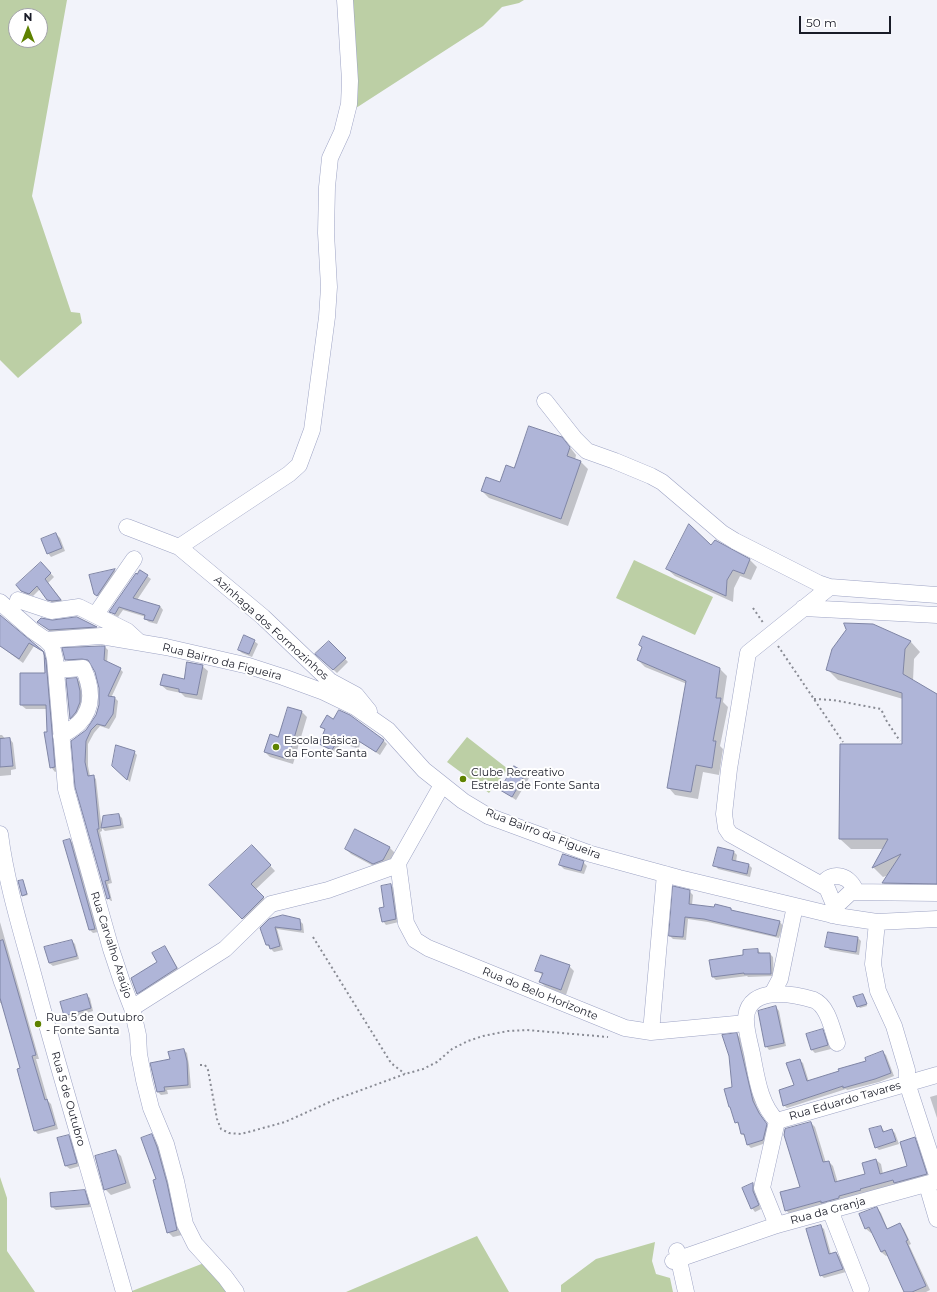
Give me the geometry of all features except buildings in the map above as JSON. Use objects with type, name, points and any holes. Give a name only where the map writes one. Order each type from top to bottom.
[{"type":"street","points":[[179,547],[289,474],[299,464],[310,437],[327,317],[329,287],[326,233],[327,187],[330,158],[342,132],[349,104],[350,81],[345,0]]},
{"type":"street","points":[[545,401],[575,439],[587,451],[615,461],[662,482],[722,533],[818,583],[838,589],[937,595]]},
{"type":"street","name":"Azinhaga dos Formozinhos","points":[[126,527],[179,547],[263,618],[330,681],[356,695],[379,724]]},
{"type":"street","points":[[96,614],[134,559]]},
{"type":"street","points":[[830,587],[748,652],[729,768],[724,814],[726,828],[730,834],[827,888],[834,911]]},
{"type":"street","points":[[18,600],[51,611],[79,607],[128,631],[140,642]]},
{"type":"street","name":"Rua Carvalho Araújo","points":[[0,602],[52,646],[56,670],[66,789],[111,949],[132,1008],[138,1035],[139,1054],[151,1108],[166,1144],[185,1224],[195,1244],[225,1277],[236,1292]]},
{"type":"street","points":[[803,608],[937,615]]},
{"type":"street","name":"Rua Bairro da Figueira","points":[[46,640],[101,636],[140,642],[249,666],[324,692],[355,707],[388,730],[424,770],[463,801],[488,816],[591,854],[795,906],[834,911],[877,922],[937,919]]},
{"type":"street","points":[[56,670],[83,668],[90,688],[89,710],[78,724],[61,736]]},
{"type":"street","points":[[132,1008],[225,948],[272,904],[328,890],[398,865],[400,858],[442,785]]},
{"type":"street","name":"Rua 5 de Outubro","points":[[0,834],[5,869],[11,894],[46,1022],[124,1292]]},
{"type":"street","name":"Rua do Belo Horizonte","points":[[398,865],[406,923],[412,935],[428,948],[620,1027],[651,1032],[746,1023]]},
{"type":"street","points":[[651,1032],[665,874]]},
{"type":"street","points":[[822,885],[829,879],[839,876],[851,881],[856,892]]},
{"type":"street","points":[[834,911],[851,892],[937,893]]},
{"type":"street","points":[[772,994],[780,979],[795,906]]},
{"type":"street","points":[[877,922],[872,964],[878,991],[894,1026],[907,1070],[907,1083],[934,1180],[937,1219]]},
{"type":"street","name":"Rua Eduardo Tavares","points":[[837,1043],[824,1009],[819,1002],[808,998],[772,994],[762,996],[752,1003],[747,1013],[746,1023],[757,1078],[766,1107],[771,1115],[777,1120],[937,1074]]},
{"type":"street","name":"Rua da Granja","points":[[777,1120],[762,1188],[777,1225],[934,1180]]},
{"type":"street","points":[[830,1210],[861,1289]]},
{"type":"street","points":[[686,1292],[676,1257],[777,1225]]},
{"type":"path","points":[[753,608],[843,742]]},
{"type":"path","points":[[814,699],[834,700],[881,709],[886,720],[900,741]]},
{"type":"path","points":[[313,937],[391,1063],[405,1074]]},
{"type":"path","points":[[200,1065],[205,1065],[208,1070],[217,1119],[221,1129],[229,1133],[241,1134],[285,1122],[334,1100],[423,1069],[436,1062],[452,1049],[468,1041],[508,1031],[526,1030],[609,1037]]},
{"type":"green space","points":[[0,0],[67,0],[32,196],[71,312],[80,313],[82,323],[18,378],[0,360]]},
{"type":"green space","points":[[345,0],[524,0],[519,3],[502,7],[483,26],[356,108]]},
{"type":"green space","points":[[634,560],[713,597],[695,635],[616,598]]},
{"type":"green space","points":[[467,737],[508,769],[489,793],[447,762]]},
{"type":"green space","points":[[0,1177],[7,1198],[7,1251],[35,1292],[0,1292]]},
{"type":"green space","points":[[477,1236],[509,1292],[346,1292]]},
{"type":"green space","points":[[655,1242],[652,1261],[656,1274],[670,1278],[673,1292],[561,1292],[561,1285],[596,1259]]},
{"type":"green space","points":[[204,1263],[228,1292],[132,1292],[132,1291]]},
{"type":"place","name":"Escola Básica da Fonte Santa","points":[[276,747]]},
{"type":"place","name":"Clube Recreativo Estrelas de Fonte Santa","points":[[463,779]]},
{"type":"place","name":"Rua 5 de Outubro - Fonte Santa","points":[[38,1024]]}]
